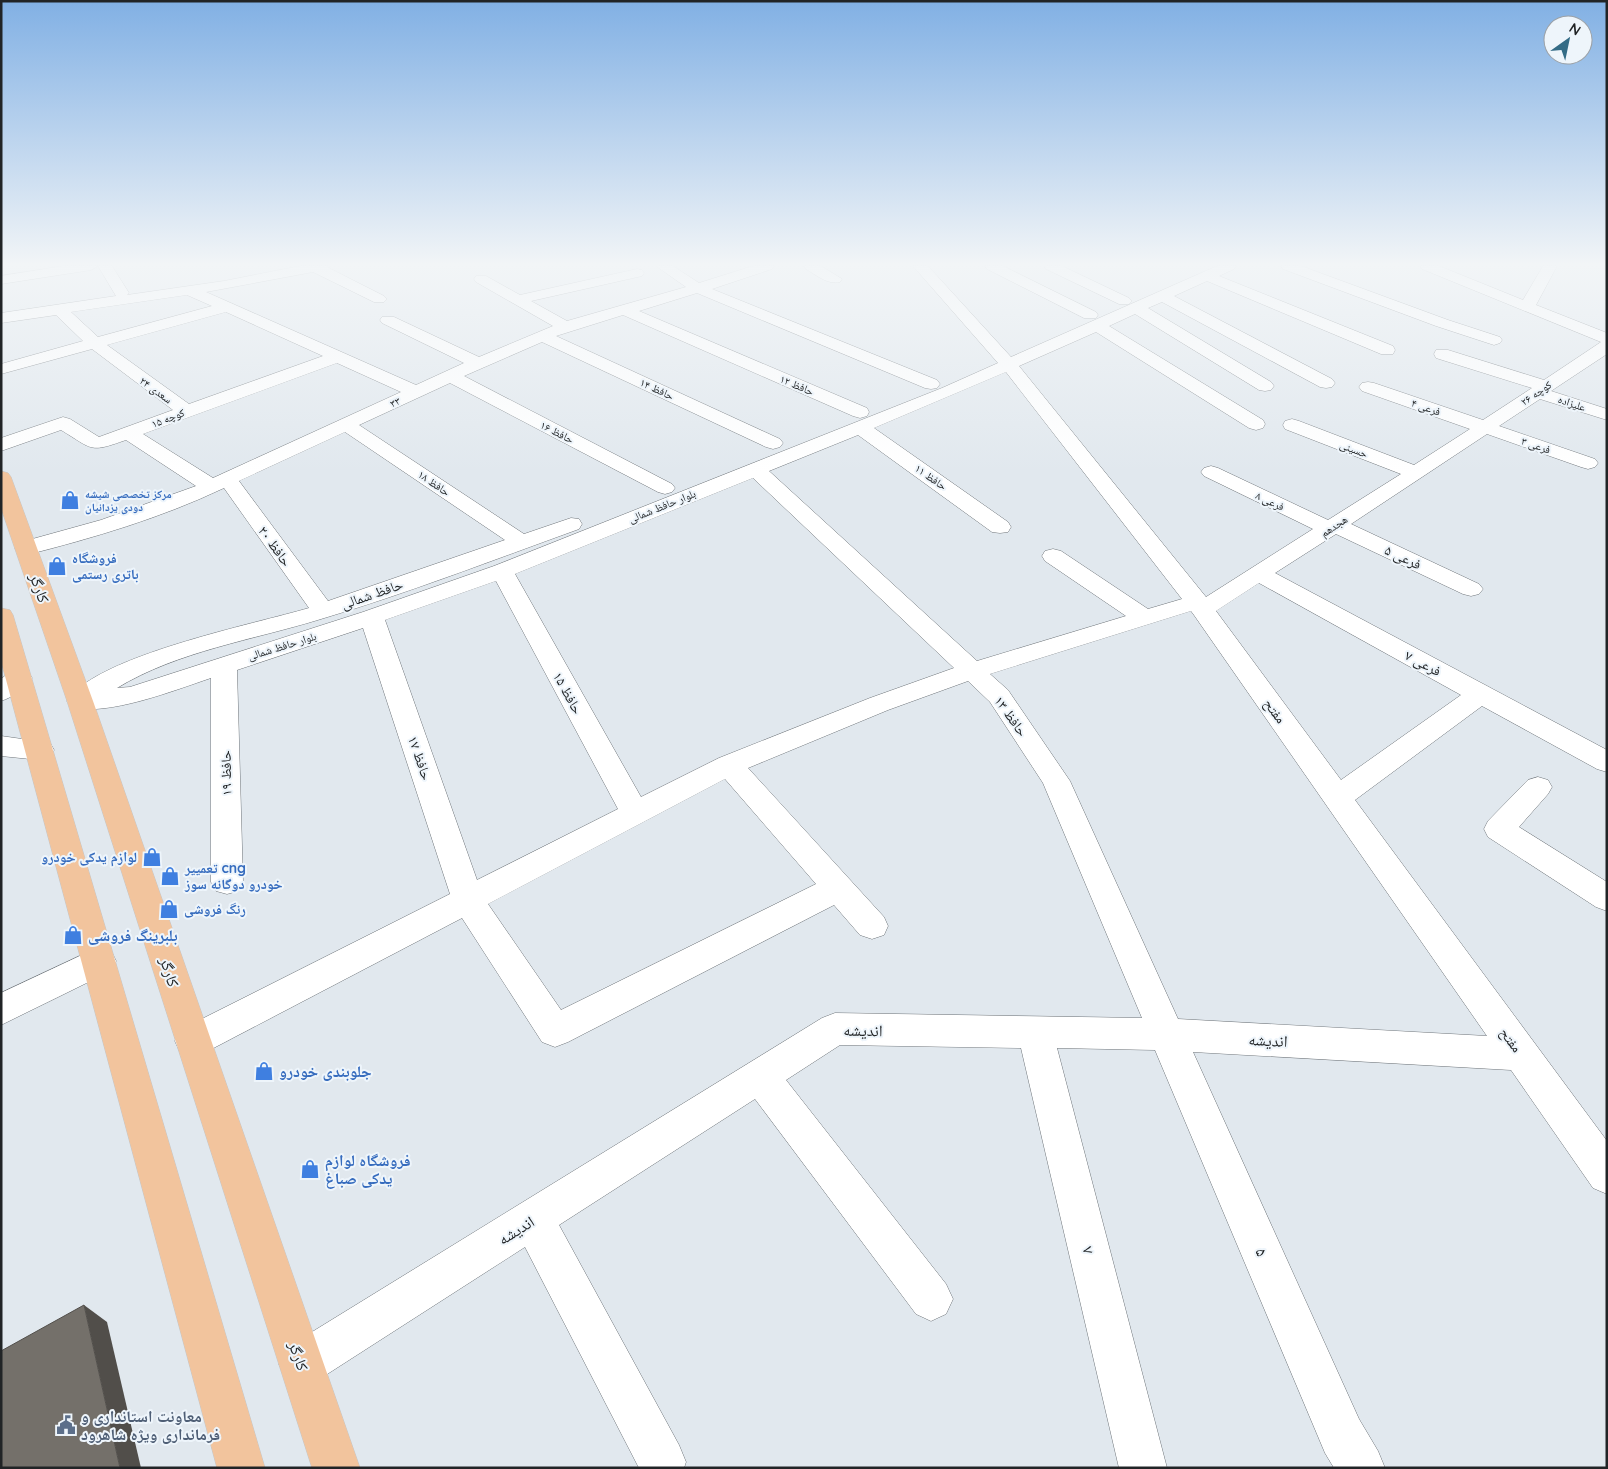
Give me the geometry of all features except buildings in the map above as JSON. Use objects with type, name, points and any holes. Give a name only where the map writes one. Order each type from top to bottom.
[{"type":"main road","name":"کارگر","points":[[1,477],[80,701],[336,1468]]},
{"type":"main road","points":[[1,615],[10,685],[40,750],[241,1468]]},
{"type":"street","name":"سعدی ۲۴","points":[[85,335],[94,344],[186,411]]},
{"type":"street","points":[[1,369],[128,335]]},
{"type":"street","points":[[288,335],[416,392]]},
{"type":"street","points":[[418,335],[478,363]]},
{"type":"street","name":"۳۳","points":[[26,548],[109,525],[220,484],[478,363],[546,335]]},
{"type":"street","name":"حافظ ۱۲","points":[[677,335],[860,420]]},
{"type":"street","points":[[811,335],[931,384]]},
{"type":"street","name":"مفتح","points":[[983,335],[1200,606],[1607,1174]]},
{"type":"street","name":"بلوار حافظ شمالی","points":[[80,701],[132,695],[502,571],[755,460],[1005,361],[1062,335]]},
{"type":"street","points":[[1116,335],[1256,424]]},
{"type":"street","points":[[1176,335],[1259,389],[1223,404]]},
{"type":"street","points":[[1235,335],[1326,383]]},
{"type":"street","points":[[1351,335],[1388,350]]},
{"type":"street","points":[[1476,335],[1494,340]]},
{"type":"street","name":"حافظ ۱۴","points":[[542,336],[773,443]]},
{"type":"street","points":[[1354,352],[1370,343]]},
{"type":"street","name":"کوچه ۲۶","points":[[1465,440],[1607,346]]},
{"type":"street","name":"علیزاده","points":[[1442,354],[1541,389],[1607,415]]},
{"type":"street","name":"کوچه ۱۵","points":[[1,445],[63,423],[96,444],[337,357]]},
{"type":"street","name":"بلوار حافظ شمالی","points":[[755,460],[773,443],[794,435],[860,420],[931,384],[1005,361]]},
{"type":"street","name":"حافظ ۱۶","points":[[450,376],[674,484]]},
{"type":"street","name":"فرعی ۴","points":[[1368,386],[1484,428]]},
{"type":"street","name":"حافظ ۱۱","points":[[860,420],[1000,527]]},
{"type":"street","name":"حافظ ۱۸","points":[[347,424],[522,542]]},
{"type":"street","name":"حسینی","points":[[1292,425],[1416,473]]},
{"type":"street","name":"فرعی ۳","points":[[1484,428],[1588,463]]},
{"type":"street","points":[[129,433],[220,484]]},
{"type":"street","name":"هجدهم","points":[[193,1041],[729,765],[879,704],[971,670],[1145,618],[1200,606],[1259,574],[1465,440]]},
{"type":"street","name":"حافظ ۱۳","points":[[755,460],[998,696],[1056,781],[1167,1034]]},
{"type":"street","name":"فرعی ۸","points":[[1211,472],[1332,527]]},
{"type":"street","name":"حافظ ۲۰","points":[[220,484],[323,612]]},
{"type":"street","name":"حافظ شمالی","points":[[80,701],[99,686],[136,668],[192,649],[323,612],[522,542],[674,484]]},
{"type":"street","name":"فرعی ۵","points":[[1332,527],[1471,589]]},
{"type":"street","points":[[1053,556],[1145,618]]},
{"type":"street","name":"حافظ ۱۵","points":[[502,571],[635,814]]},
{"type":"street","name":"فرعی ۷","points":[[1259,574],[1597,757]]},
{"type":"street","name":"حافظ ۱۷","points":[[372,616],[468,900],[555,1031],[838,888]]},
{"type":"street","name":"حافظ ۱۹","points":[[224,664],[227,882]]},
{"type":"street","points":[[1337,798],[1480,694]]},
{"type":"street","points":[[1,746],[40,750]]},
{"type":"street","points":[[729,765],[872,926]]},
{"type":"street","points":[[1538,787],[1499,829],[1607,898]]},
{"type":"street","points":[[1,1010],[99,961]]},
{"type":"street","name":"اندیشه","points":[[302,1364],[834,1029],[1167,1034],[1521,1054]]},
{"type":"street","name":"۷","points":[[1035,1032],[1143,1468]]},
{"type":"street","name":"۵","points":[[1167,1034],[1342,1436],[1361,1468]]},
{"type":"street","points":[[760,1076],[931,1298]]},
{"type":"street","points":[[533,1219],[662,1462]]},
{"type":"place","name":"مرکز تخصصی شیشه دودی یزدانیان","points":[[70,500]]},
{"type":"place","name":"فروشگاه باتری رستمی","points":[[57,566]]},
{"type":"place","name":"لوازم یدکی خودرو","points":[[152,857]]},
{"type":"place","name":"تعمییر cng خودرو دوگانه سوز","points":[[170,876]]},
{"type":"place","name":"رنگ فروشی","points":[[169,909]]},
{"type":"place","name":"بلبرینگ فروشی","points":[[73,935]]},
{"type":"place","name":"جلوبندی خودرو","points":[[264,1071]]},
{"type":"place","name":"فروشگاه لوازم یدکی صباغ","points":[[310,1169]]},
{"type":"place","name":"معاونت استانداری و فرمانداری ویژه شاهرود","points":[[66,1425]]}]
